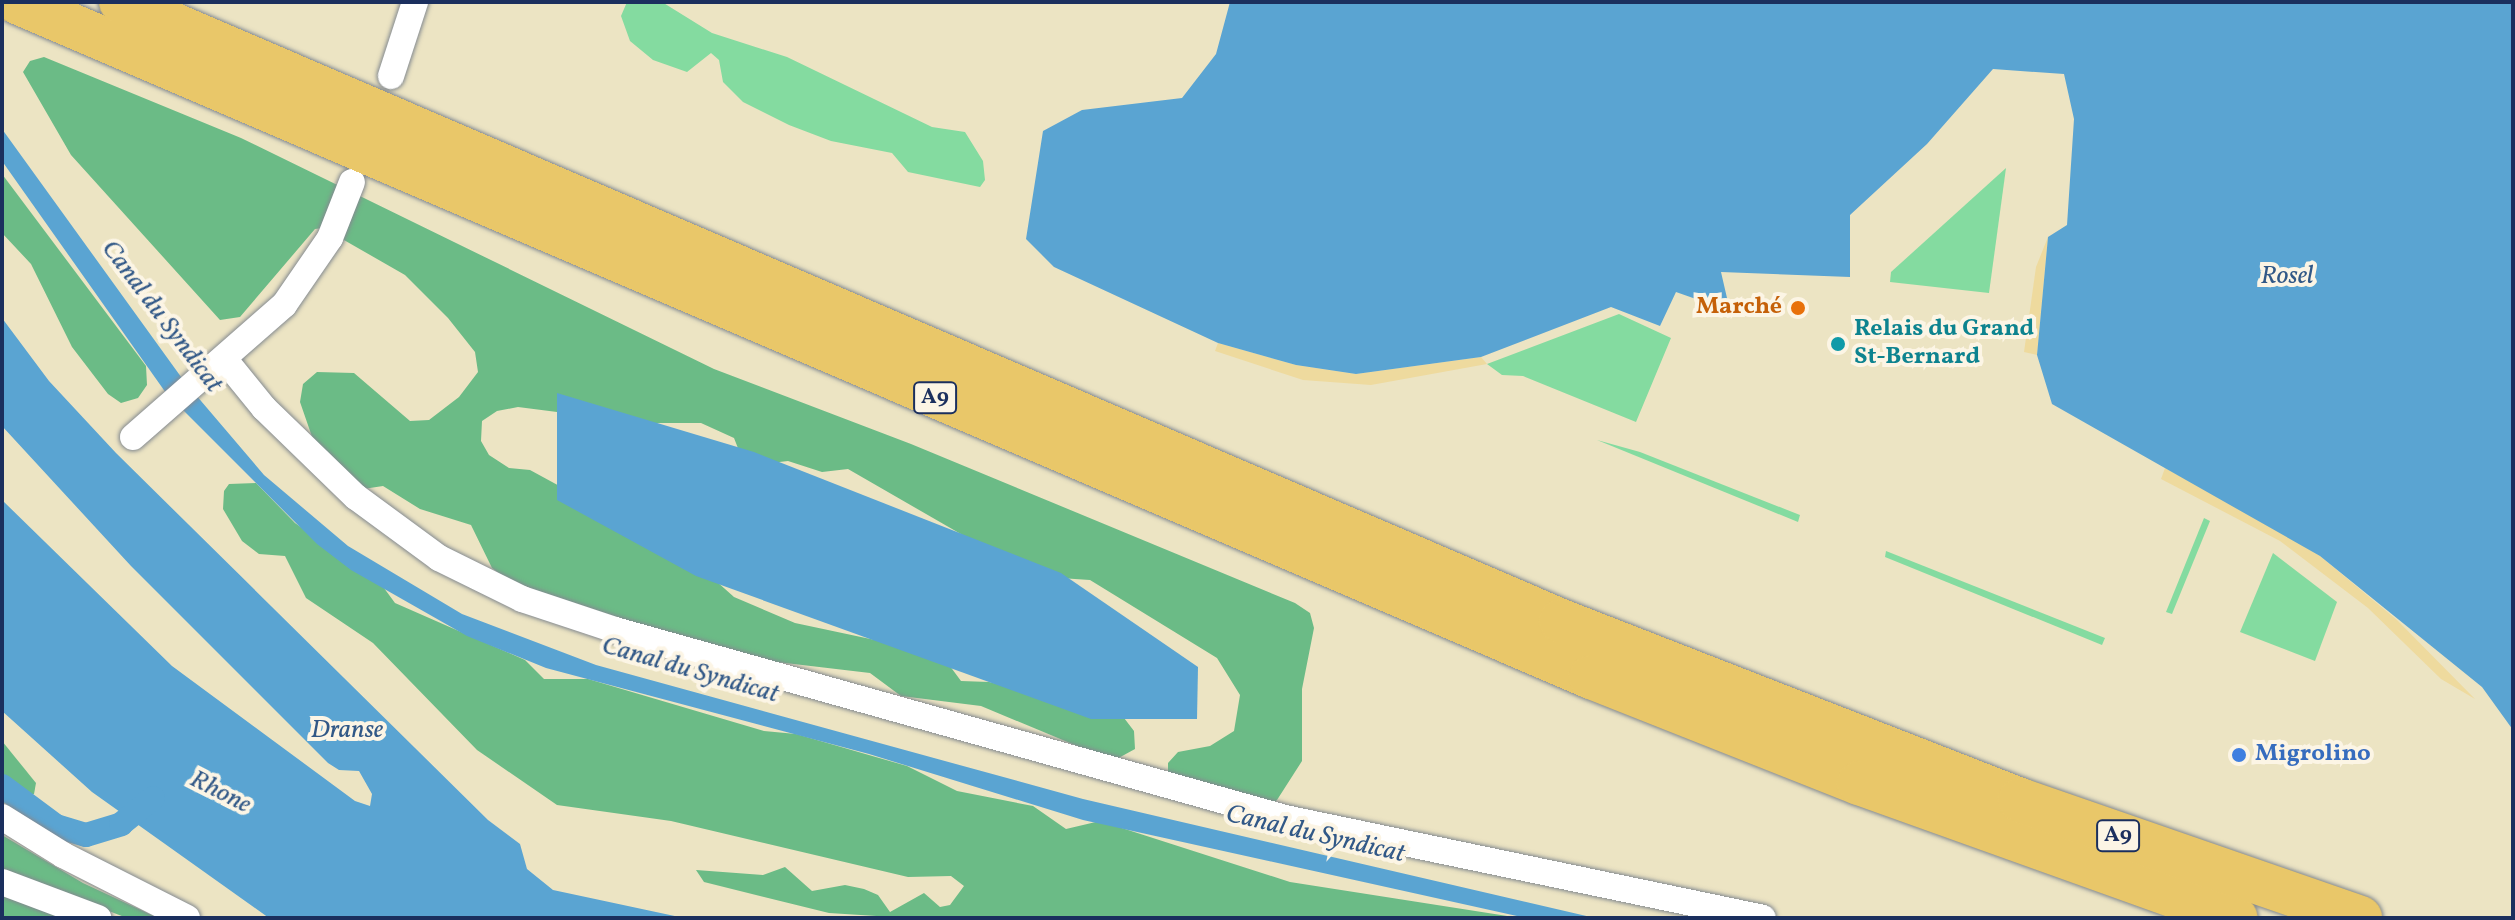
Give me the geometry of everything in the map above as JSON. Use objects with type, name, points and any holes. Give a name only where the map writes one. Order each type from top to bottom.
[{"type":"highway","name":"A9","points":[[17,2],[1591,677],[1859,783],[2236,918]]},
{"type":"highway","name":"A9","points":[[121,2],[1576,627],[2020,800],[2360,918]]},
{"type":"street","points":[[391,76],[415,2]]},
{"type":"street","points":[[142,428],[219,366],[306,278],[330,238],[352,182]]},
{"type":"street","points":[[219,366],[356,497],[439,558],[522,599],[615,630],[1285,818],[1763,918]]},
{"type":"street","points":[[2,817],[63,855],[187,918]]},
{"type":"street","points":[[2,882],[98,918]]},
{"type":"green space","points":[[627,2],[662,2],[712,33],[787,57],[932,127],[965,132],[983,161],[985,180],[980,187],[908,172],[892,153],[831,141],[789,125],[743,102],[723,82],[719,60],[711,53],[687,72],[653,60],[630,41],[621,16]]},
{"type":"green space","points":[[44,57],[241,138],[714,369],[911,444],[1295,603],[1310,613],[1314,628],[1302,689],[1302,761],[1277,800],[1255,819],[1168,774],[1168,763],[1178,752],[1210,746],[1234,731],[1240,695],[1217,658],[1090,580],[1060,578],[992,552],[848,469],[822,472],[788,461],[745,466],[734,438],[701,423],[643,423],[518,407],[497,411],[482,421],[481,441],[489,455],[509,468],[530,470],[688,556],[734,597],[795,623],[941,654],[961,681],[989,682],[1121,714],[1134,731],[1135,749],[1113,761],[981,706],[901,696],[870,673],[625,644],[571,627],[492,568],[471,525],[420,509],[383,486],[337,493],[328,483],[300,402],[303,384],[317,372],[354,373],[410,421],[429,420],[459,397],[478,372],[475,352],[448,318],[405,275],[323,228],[315,229],[240,317],[220,320],[71,155],[23,72],[30,61]]},
{"type":"green space","points":[[2006,168],[1989,293],[1890,282],[1891,272]]},
{"type":"green space","points":[[2,174],[146,366],[147,385],[138,398],[121,403],[108,394],[72,347],[31,264],[2,233]]},
{"type":"green space","points":[[1619,314],[1671,338],[1636,422],[1523,376],[1502,375],[1487,364]]},
{"type":"green space","points":[[1597,440],[1640,452],[1800,515],[1798,522]]},
{"type":"green space","points":[[256,483],[295,523],[381,584],[395,603],[525,660],[544,679],[588,679],[764,731],[796,734],[907,766],[957,791],[1033,806],[1066,829],[1100,821],[1290,882],[1520,918],[908,918],[829,913],[704,882],[696,870],[763,875],[785,867],[812,891],[845,885],[864,889],[878,895],[890,912],[924,893],[940,907],[950,905],[964,886],[951,876],[908,877],[671,821],[557,805],[477,750],[373,643],[306,598],[285,556],[259,554],[242,541],[223,509],[224,491],[229,484]]},
{"type":"green space","points":[[2204,518],[2210,521],[2172,614],[2166,612]]},
{"type":"green space","points":[[1886,551],[2105,638],[2102,645],[1885,557]]},
{"type":"green space","points":[[2273,553],[2337,602],[2315,661],[2240,632]]},
{"type":"green space","points":[[2,741],[36,783],[34,794],[24,796],[2,785]]},
{"type":"green space","points":[[2,835],[83,883],[158,918],[127,918],[2,870]]},
{"type":"green space","points":[[2,892],[89,918],[2,918]]},
{"type":"sand","points":[[2048,237],[2037,355],[2024,352],[2036,267]]},
{"type":"sand","points":[[1218,343],[1296,365],[1356,374],[1481,357],[1487,364],[1371,385],[1303,380],[1215,351]]},
{"type":"sand","points":[[2165,468],[2276,526],[2320,556],[2397,620],[2475,699],[2441,679],[2368,608],[2280,541],[2161,479]]},
{"type":"water","name":"Rosel","points":[[1230,2],[2513,2],[2513,730],[2482,687],[2320,556],[2052,404],[2037,355],[2048,237],[2067,225],[2074,119],[2064,74],[1993,69],[1927,144],[1850,215],[1850,277],[1721,272],[1730,311],[1676,292],[1660,326],[1611,307],[1481,357],[1356,374],[1296,365],[1218,343],[1054,267],[1026,239],[1043,131],[1082,110],[1182,98],[1216,54]]},
{"type":"water","name":"Canal du Syndicat","points":[[2,129],[184,381],[264,475],[348,546],[462,614],[596,665],[1083,799],[1595,918],[1526,918],[1083,820],[869,754],[546,668],[467,636],[351,570],[317,544],[166,393],[2,161]]},
{"type":"water","points":[[2,318],[49,381],[116,453],[488,820],[520,844],[527,869],[553,890],[684,918],[269,918],[92,792],[2,711],[2,500],[172,666],[355,801],[370,806],[372,794],[359,771],[339,770],[328,763],[131,566],[2,426]]},
{"type":"water","points":[[557,393],[754,452],[1061,573],[1198,667],[1197,719],[1091,719],[696,576],[557,500]]},
{"type":"waterway","points":[[2,786],[56,826],[86,835],[121,824],[153,798]]},
{"type":"place","name":"Marché","points":[[1798,308]]},
{"type":"place","name":"Relais du Grand St-Bernard","points":[[1838,344]]},
{"type":"place","name":"Migrolino","points":[[2239,755]]},
{"type":"water label","name":"Dranse","points":[[347,731]]},
{"type":"water label","name":"Rhone","points":[[220,793]]}]
